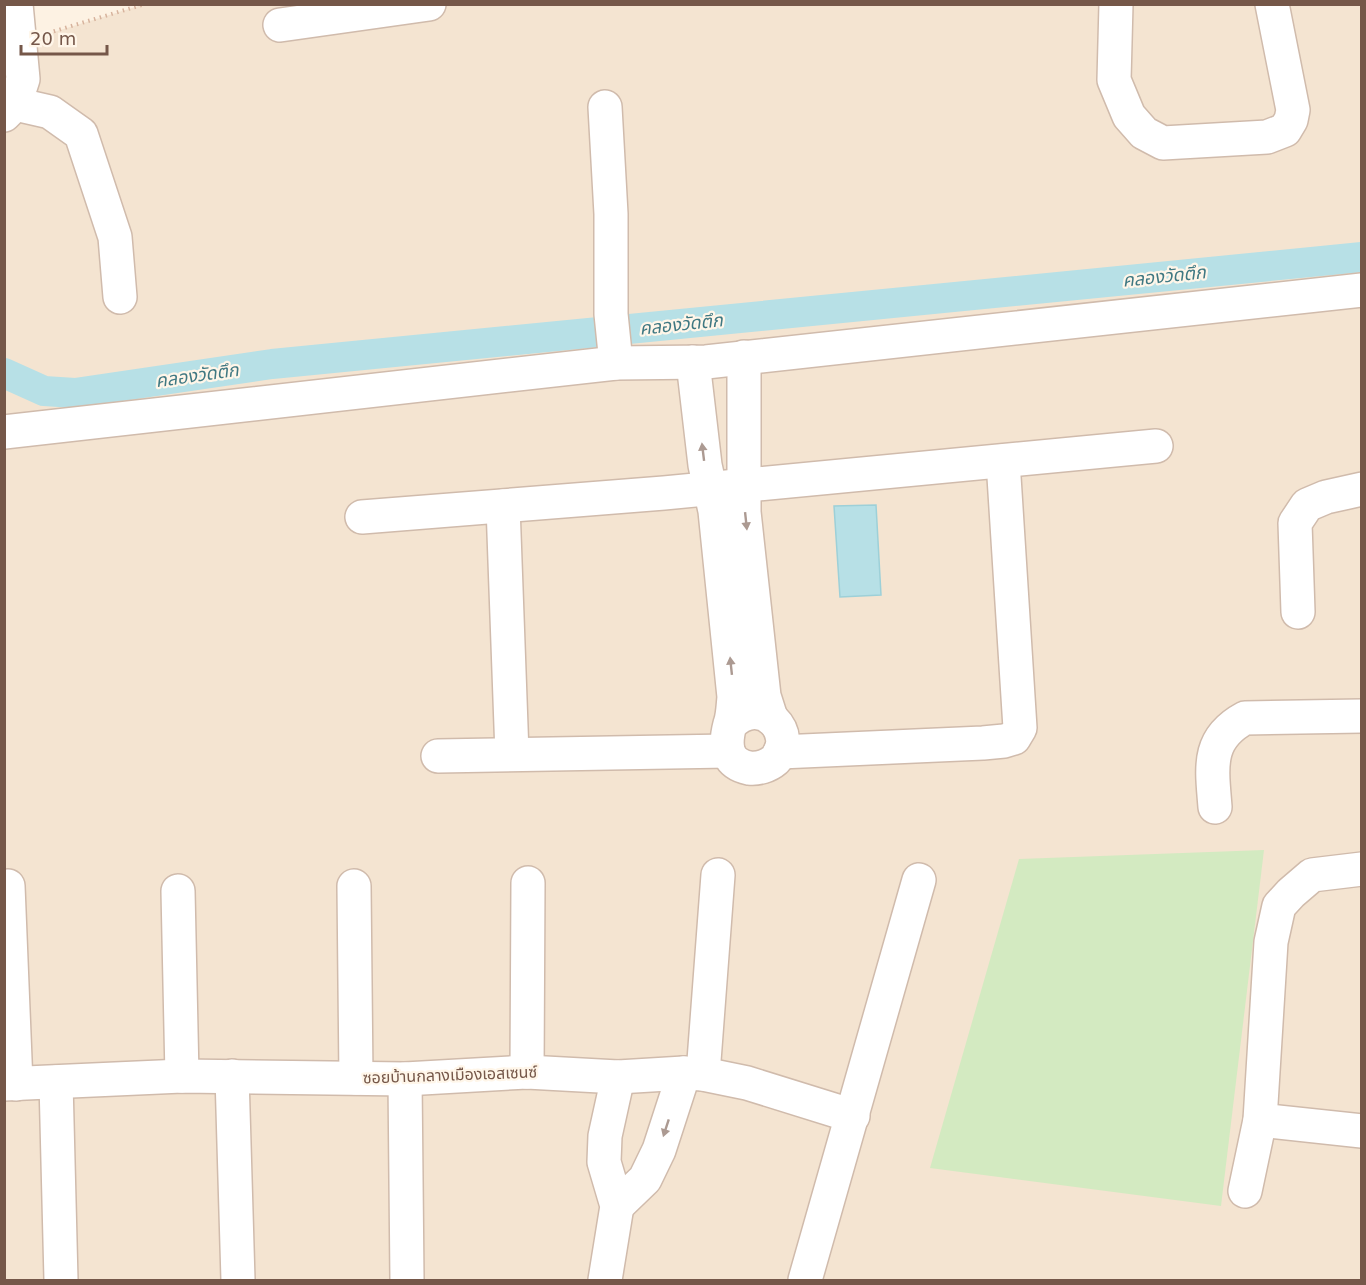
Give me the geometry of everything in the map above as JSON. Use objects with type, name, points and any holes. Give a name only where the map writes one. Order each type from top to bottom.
[{"type":"street","points":[[16,4],[23,80],[10,110],[50,112],[81,134],[115,237],[120,297]]},
{"type":"street","points":[[280,25],[429,4]]},
{"type":"street","points":[[1116,4],[1114,80],[1129,116],[1144,133],[1163,143],[1267,137],[1285,130],[1291,120],[1293,110],[1272,4]]},
{"type":"street","points":[[605,107],[611,214],[613,340]]},
{"type":"street","points":[[4,432],[613,340],[693,362],[1362,290]]},
{"type":"street","points":[[693,362],[705,465],[715,511],[734,697],[729,738],[733,759],[740,765],[759,768],[775,759],[780,752],[781,733],[771,718],[764,696],[744,512],[744,357]]},
{"type":"street","points":[[362,518],[710,489],[1156,446]]},
{"type":"street","points":[[780,752],[983,743],[1014,738],[1020,728],[1003,461]]},
{"type":"street","points":[[1298,612],[1295,523],[1307,505],[1326,497],[1362,489]]},
{"type":"street","points":[[503,506],[512,754]]},
{"type":"street","points":[[729,738],[745,713],[754,712],[771,718]]},
{"type":"street","points":[[1215,807],[1212,768],[1218,741],[1230,726],[1245,718],[1362,716]]},
{"type":"street","points":[[438,756],[512,754],[729,738]]},
{"type":"street","points":[[1245,1191],[1260,1120],[1271,942],[1279,906],[1291,892],[1312,875],[1362,869]]},
{"type":"street","points":[[617,1206],[645,1179],[693,1073],[718,875]]},
{"type":"street","points":[[805,1281],[919,880]]},
{"type":"street","points":[[527,1072],[528,882]]},
{"type":"street","points":[[8,886],[10,1084]]},
{"type":"street","points":[[354,886],[356,1078]]},
{"type":"street","points":[[178,891],[182,1076]]},
{"type":"street","name":"ซอยบ้านกลางเมืองเอสเซนซ์","points":[[10,1084],[182,1076],[405,1079],[527,1072],[618,1077],[693,1073],[747,1083],[853,1116]]},
{"type":"street","points":[[232,1076],[238,1281]]},
{"type":"street","points":[[604,1281],[617,1206],[604,1162],[605,1136],[618,1077]]},
{"type":"street","points":[[405,1079],[407,1281]]},
{"type":"street","points":[[56,1082],[61,1281]]},
{"type":"street","points":[[1260,1120],[1362,1131]]},
{"type":"path","points":[[20,42],[145,4]]},
{"type":"shaded area","points":[[145,4],[1361,5],[1361,1280],[5,1280],[5,47]]},
{"type":"green space","points":[[1264,850],[1221,1206],[930,1168],[1019,859]]},
{"type":"water","points":[[876,505],[881,595],[840,597],[834,506]]},
{"type":"waterway","name":"คลองวัดตึก","points":[[4,373],[44,391],[75,393],[272,364],[1362,257]]}]
